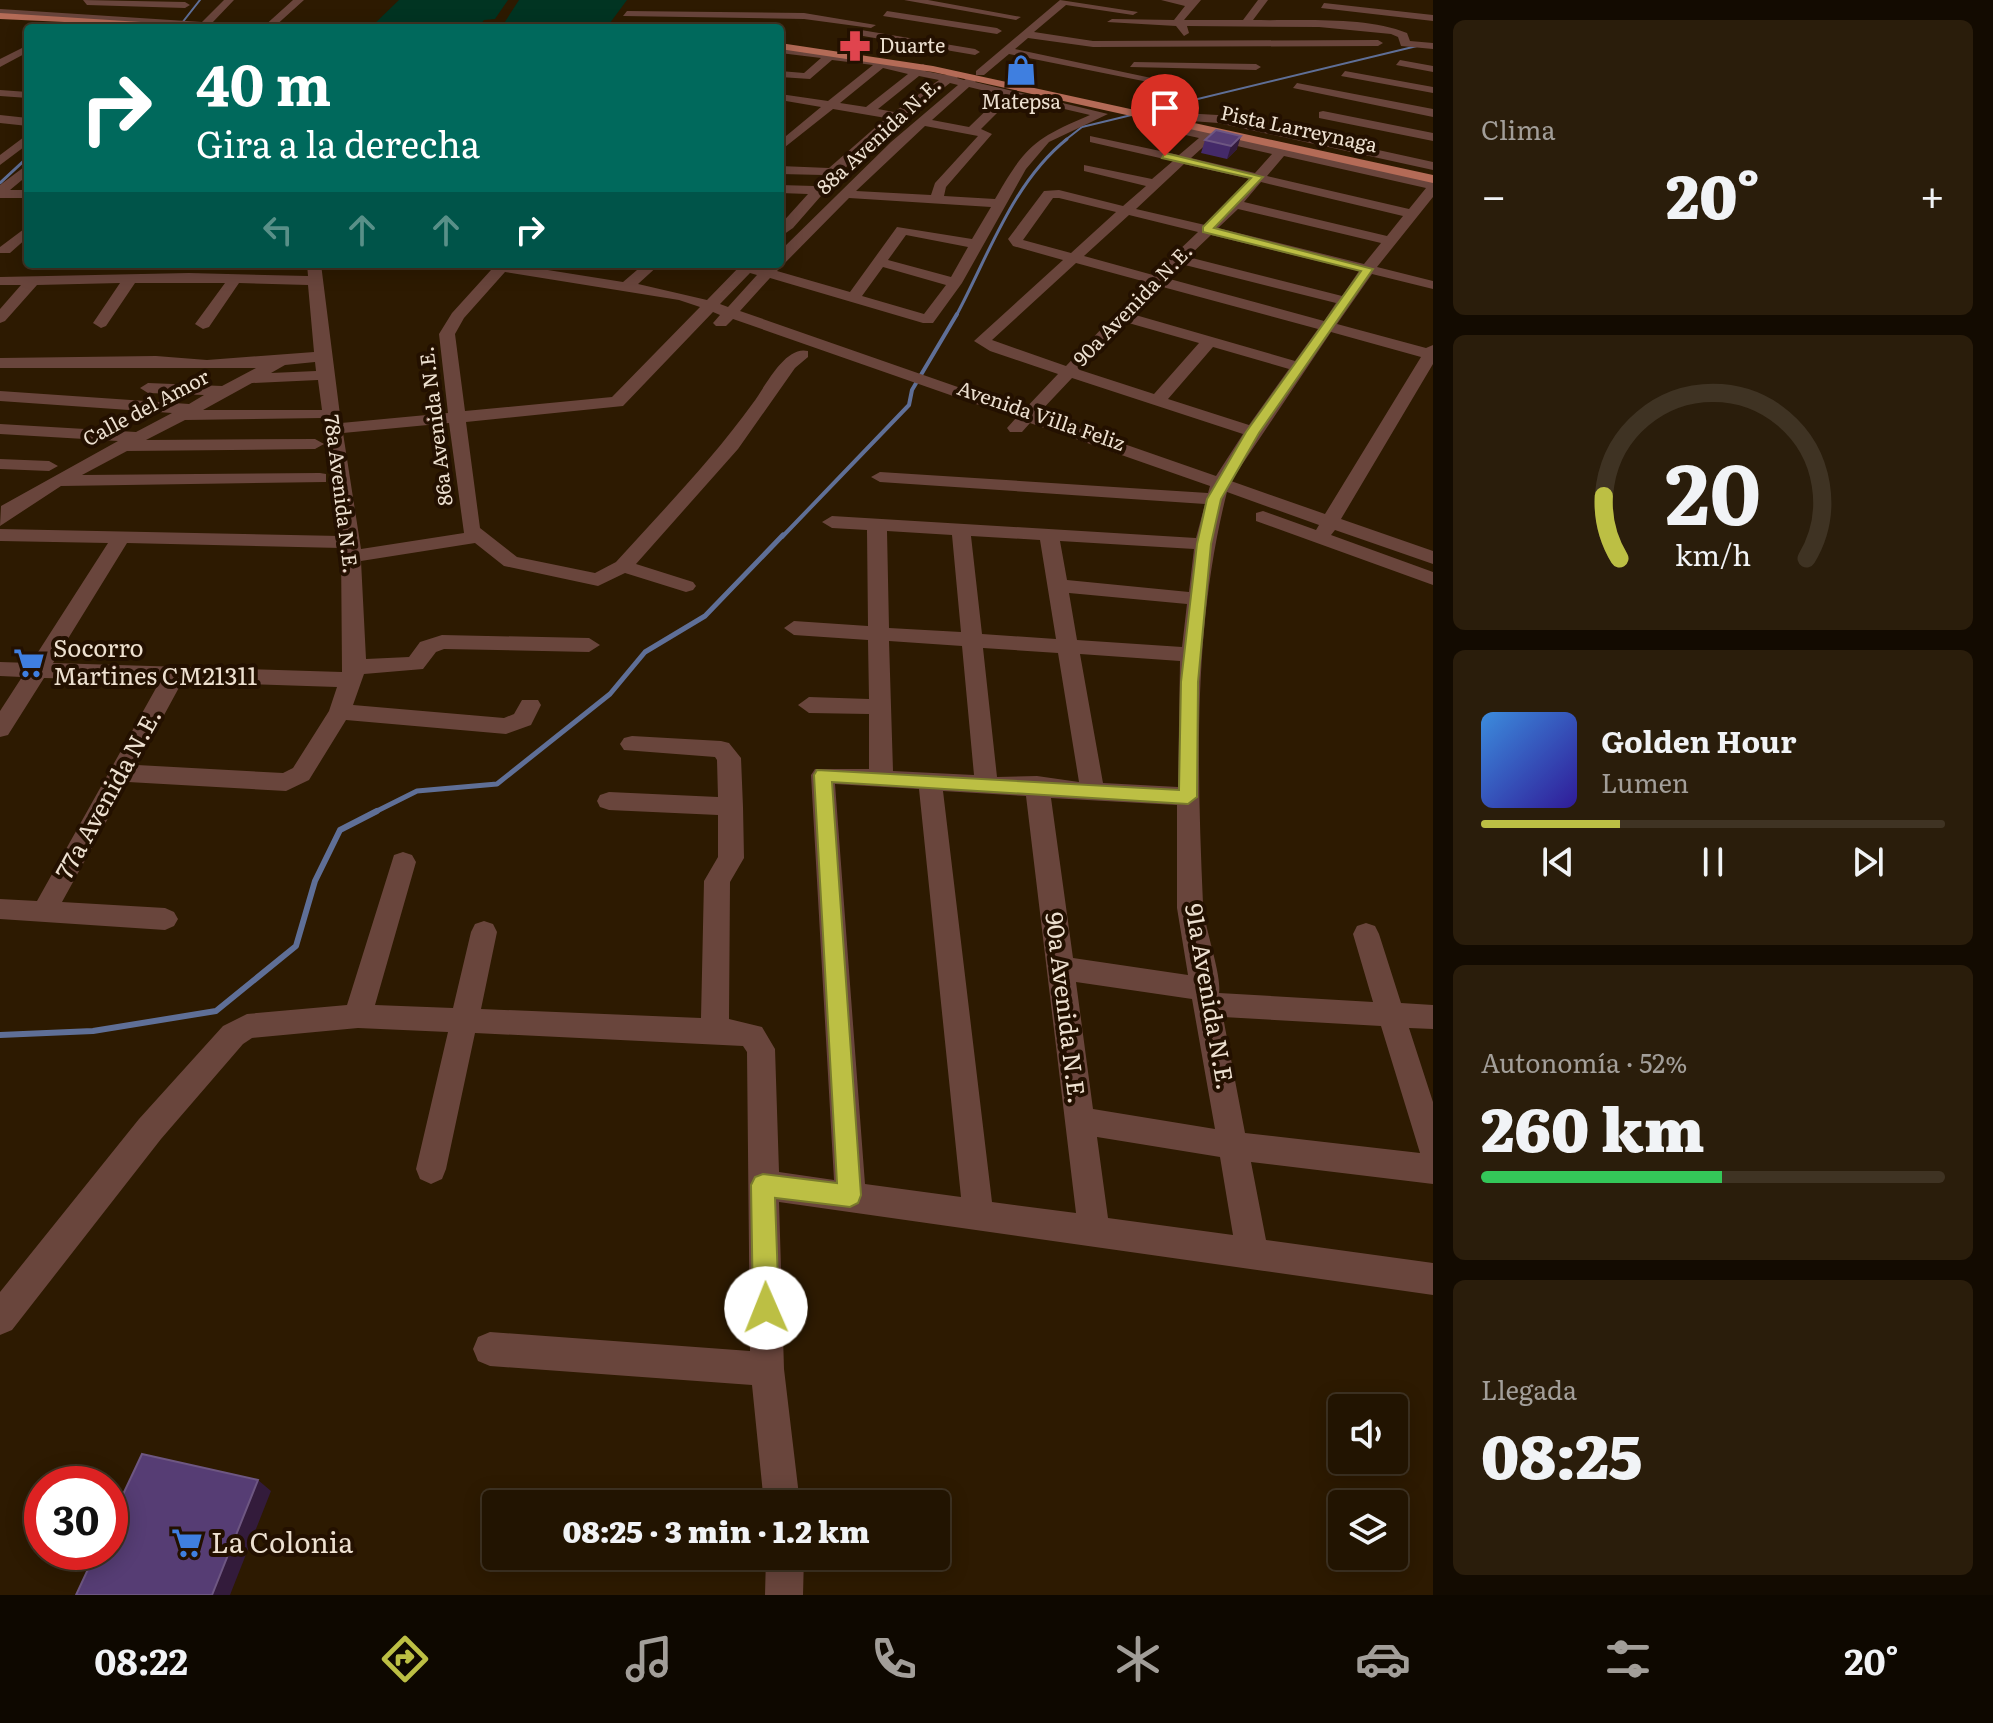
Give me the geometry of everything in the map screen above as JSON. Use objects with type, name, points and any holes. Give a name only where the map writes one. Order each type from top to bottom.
[{"type":"main road","points":[[0,18],[135,24]]},
{"type":"main road","points":[[0,18],[73,24]]},
{"type":"main road","points":[[837,51],[925,69]]},
{"type":"main road","points":[[837,51],[954,73]]},
{"type":"main road","name":"Pista Larreynaga","points":[[974,78],[1079,84],[1106,99],[1257,140],[1282,150],[1433,179]]},
{"type":"main road","name":"Pista Larreynaga","points":[[974,78],[1043,93],[1079,84],[1128,112],[1433,168]]},
{"type":"main road","points":[[1043,93],[1092,103],[1106,99]]},
{"type":"main road","points":[[1257,140],[1324,154],[1342,151]]},
{"type":"street","points":[[206,24],[229,0]]},
{"type":"street","points":[[272,24],[299,0]]},
{"type":"street","points":[[718,24],[719,0]]},
{"type":"street","points":[[784,74],[806,77],[907,0],[1016,17]]},
{"type":"street","points":[[1166,0],[1194,2]]},
{"type":"street","points":[[1245,24],[1263,0]]},
{"type":"street","points":[[23,14],[41,1]]},
{"type":"street","points":[[69,2],[188,3],[181,24]]},
{"type":"street","points":[[750,2],[816,16],[986,43]]},
{"type":"street","points":[[1060,2],[1178,21],[1210,66]]},
{"type":"street","name":"88a Avenida N.E.","points":[[784,255],[895,145],[1060,2]]},
{"type":"street","points":[[1178,21],[1194,2]]},
{"type":"street","points":[[1319,24],[1314,18],[1326,3],[1433,18]]},
{"type":"street","points":[[627,14],[816,16],[830,7]]},
{"type":"street","name":"88a Avenida N.E.","points":[[784,229],[806,208],[833,172],[1027,9]]},
{"type":"street","points":[[0,18],[23,14],[154,24]]},
{"type":"street","points":[[887,14],[986,43]]},
{"type":"street","points":[[0,18],[26,24]]},
{"type":"street","points":[[1112,22],[1319,24],[1393,31],[1403,35],[1408,45],[1431,45]]},
{"type":"street","points":[[1272,24],[1292,43]]},
{"type":"street","points":[[725,318],[770,268],[921,321],[933,318],[1020,167],[1045,139],[1102,114],[1079,84],[1086,43],[1099,30]]},
{"type":"street","points":[[861,33],[986,43]]},
{"type":"street","points":[[1023,34],[1086,43],[1378,43]]},
{"type":"street","points":[[784,46],[837,51],[881,64],[954,73],[1012,92],[1210,66],[1256,67]]},
{"type":"street","points":[[0,49],[24,50]]},
{"type":"street","points":[[1006,50],[1079,84],[1183,86]]},
{"type":"street","points":[[0,66],[24,51]]},
{"type":"street","points":[[1400,63],[1433,69]]},
{"type":"street","points":[[784,144],[881,64]]},
{"type":"street","points":[[0,66],[14,69]]},
{"type":"street","points":[[869,111],[925,69]]},
{"type":"street","points":[[1345,74],[1433,90]]},
{"type":"street","points":[[1297,86],[1433,113]]},
{"type":"street","points":[[972,131],[1012,92]]},
{"type":"street","points":[[0,93],[24,95]]},
{"type":"street","points":[[1304,137],[1340,94]]},
{"type":"street","points":[[784,98],[897,116]]},
{"type":"street","points":[[1323,115],[1433,137]]},
{"type":"street","points":[[1170,118],[1176,128],[1433,186]]},
{"type":"street","points":[[1170,118],[1218,119],[1433,168]]},
{"type":"street","points":[[0,119],[24,122]]},
{"type":"street","points":[[925,122],[986,135],[940,186],[936,199]]},
{"type":"street","points":[[784,124],[807,127]]},
{"type":"street","points":[[1208,136],[982,341],[1253,432]]},
{"type":"street","points":[[1094,139],[1413,214]]},
{"type":"street","points":[[0,145],[23,142]]},
{"type":"street","points":[[0,161],[23,142]]},
{"type":"street","name":"90a Avenida N.E.","points":[[1020,424],[1156,280],[1235,204],[1282,150]]},
{"type":"street","points":[[1089,168],[1155,184]]},
{"type":"street","points":[[784,170],[833,172]]},
{"type":"street","points":[[0,193],[24,172]]},
{"type":"street","name":"91a Avenida N.E.","points":[[1252,1253],[1236,1146],[1190,908],[1188,797],[1192,655],[1204,544],[1217,491],[1253,432],[1368,269],[1433,186]]},
{"type":"street","points":[[784,189],[820,190]]},
{"type":"street","points":[[0,193],[24,194]]},
{"type":"street","points":[[845,194],[998,203]]},
{"type":"street","points":[[1325,530],[1432,353],[1015,241],[1049,194],[1433,285]]},
{"type":"street","points":[[1235,204],[1391,241]]},
{"type":"street","points":[[784,208],[806,208]]},
{"type":"street","points":[[854,297],[902,230],[975,244]]},
{"type":"street","points":[[3,250],[24,233]]},
{"type":"street","points":[[3,250],[24,251]]},
{"type":"street","points":[[1177,259],[1345,301]]},
{"type":"street","points":[[880,262],[955,283]]},
{"type":"street","name":"78a Avenida N.E.","points":[[314,268],[324,366],[351,549],[354,674]]},
{"type":"street","name":"86a Avenida N.E.","points":[[483,539],[471,530],[447,334],[489,268]]},
{"type":"street","points":[[495,268],[707,310]]},
{"type":"street","name":"Avenida Villa Feliz","points":[[497,268],[676,294],[802,354],[904,384]]},
{"type":"street","points":[[632,287],[649,268]]},
{"type":"street","points":[[334,429],[617,402],[676,336],[707,310],[747,268]]},
{"type":"street","points":[[203,324],[236,277]]},
{"type":"street","points":[[0,281],[236,277],[313,281]]},
{"type":"street","points":[[101,323],[131,278]]},
{"type":"street","points":[[0,318],[33,280]]},
{"type":"street","name":"Avenida Villa Feliz","points":[[632,287],[707,310]]},
{"type":"street","points":[[676,294],[711,293],[730,287]]},
{"type":"street","points":[[745,295],[767,326]]},
{"type":"street","points":[[1121,316],[1298,367]]},
{"type":"street","name":"Avenida Villa Feliz","points":[[725,318],[767,326],[923,391],[1325,530],[1433,579]]},
{"type":"street","points":[[1157,401],[1209,342]]},
{"type":"street","points":[[0,535],[351,549],[483,539],[511,562],[586,579],[608,577],[623,566],[732,445],[789,365],[802,354]]},
{"type":"street","points":[[0,363],[281,361]]},
{"type":"street","name":"Calle del Amor","points":[[3,513],[52,474],[140,437],[281,361],[324,366]]},
{"type":"street","points":[[81,364],[68,385],[227,391]]},
{"type":"street","points":[[248,380],[324,366]]},
{"type":"street","points":[[0,396],[186,412],[318,414]]},
{"type":"street","points":[[0,429],[140,437]]},
{"type":"street","points":[[121,446],[315,444]]},
{"type":"street","points":[[0,464],[52,474],[320,478]]},
{"type":"street","points":[[880,477],[1141,497],[1217,491]]},
{"type":"street","points":[[832,522],[1204,544]]},
{"type":"street","points":[[877,525],[881,776]]},
{"type":"street","points":[[961,529],[986,782]]},
{"type":"street","name":"Avenida Villa Feliz","points":[[1325,530],[1433,558]]},
{"type":"street","points":[[1049,535],[1092,789]]},
{"type":"street","points":[[0,729],[121,538]]},
{"type":"street","points":[[623,566],[686,586]]},
{"type":"street","points":[[1058,586],[1198,599]]},
{"type":"street","points":[[794,628],[880,631],[1192,655]]},
{"type":"street","points":[[0,669],[174,676],[354,674],[415,664],[428,647],[442,642],[589,645]]},
{"type":"street","points":[[121,773],[286,782],[301,774],[340,712],[354,674]]},
{"type":"street","name":"77a Avenida N.E.","points":[[44,912],[174,676]]},
{"type":"street","points":[[340,712],[506,726],[523,719],[530,705]]},
{"type":"street","points":[[809,705],[880,707]]},
{"type":"street","points":[[632,744],[709,747],[727,753],[731,858],[717,881],[715,1030]]},
{"type":"street","points":[[850,1195],[823,775],[1037,785],[1188,797]]},
{"type":"street","points":[[930,779],[978,1214]]},
{"type":"street","name":"90a Avenida N.E.","points":[[1037,785],[1094,1232]]},
{"type":"street","points":[[609,801],[731,807]]},
{"type":"street","points":[[358,1016],[403,862]]},
{"type":"street","points":[[0,909],[165,919]]},
{"type":"street","points":[[431,1169],[484,932]]},
{"type":"street","points":[[1366,934],[1433,1149]]},
{"type":"street","points":[[1060,968],[1208,997],[1433,1017]]},
{"type":"street","points":[[0,1318],[150,1129],[233,1035],[247,1026],[358,1016],[715,1030],[752,1036],[761,1049],[767,1369],[780,1490]]},
{"type":"street","points":[[1080,1121],[1236,1146],[1433,1169]]},
{"type":"street","points":[[763,1185],[1433,1279]]},
{"type":"street","points":[[490,1349],[767,1369]]},
{"type":"street","points":[[784,1595],[785,1570]]},
{"type":"green space","points":[[399,0],[508,0],[495,19],[484,20],[481,24],[374,24]]},
{"type":"green space","points":[[519,0],[627,0],[609,24],[504,24]]},
{"type":"building","points":[[1216,130],[1241,136],[1231,146],[1205,140]]},
{"type":"building","name":"La Colonia","points":[[142,1454],[258,1480],[212,1595],[76,1595],[88,1570],[128,1570],[128,1484]]},
{"type":"waterway","points":[[181,24],[200,0]]},
{"type":"waterway","points":[[1064,141],[1082,127],[1417,46]]},
{"type":"waterway","points":[[957,314],[1016,199],[1031,177],[1067,139]]},
{"type":"waterway","points":[[0,183],[24,161]]},
{"type":"waterway","points":[[782,537],[909,405],[912,390],[957,314]]},
{"type":"waterway","points":[[377,811],[417,791],[497,784],[610,694],[645,652],[705,616],[783,535]]},
{"type":"waterway","points":[[0,1035],[93,1031],[216,1011],[296,946],[315,881],[340,830],[377,811]]},
{"type":"waterway","points":[[373,813],[377,811]]},
{"type":"place","name":"Duarte","points":[[855,46]]},
{"type":"place","name":"Matepsa","points":[[1021,70]]},
{"type":"place","name":"Socorro Martines CM21311","points":[[29,663]]},
{"type":"place","name":"La Colonia","points":[[187,1543]]},
{"type":"route","points":[[766,1308],[763,1185],[850,1195],[823,775],[881,776],[1188,797],[1189,682],[1204,544],[1214,499],[1253,432],[1368,269],[1207,229],[1235,204],[1258,177],[1165,156]]}]
